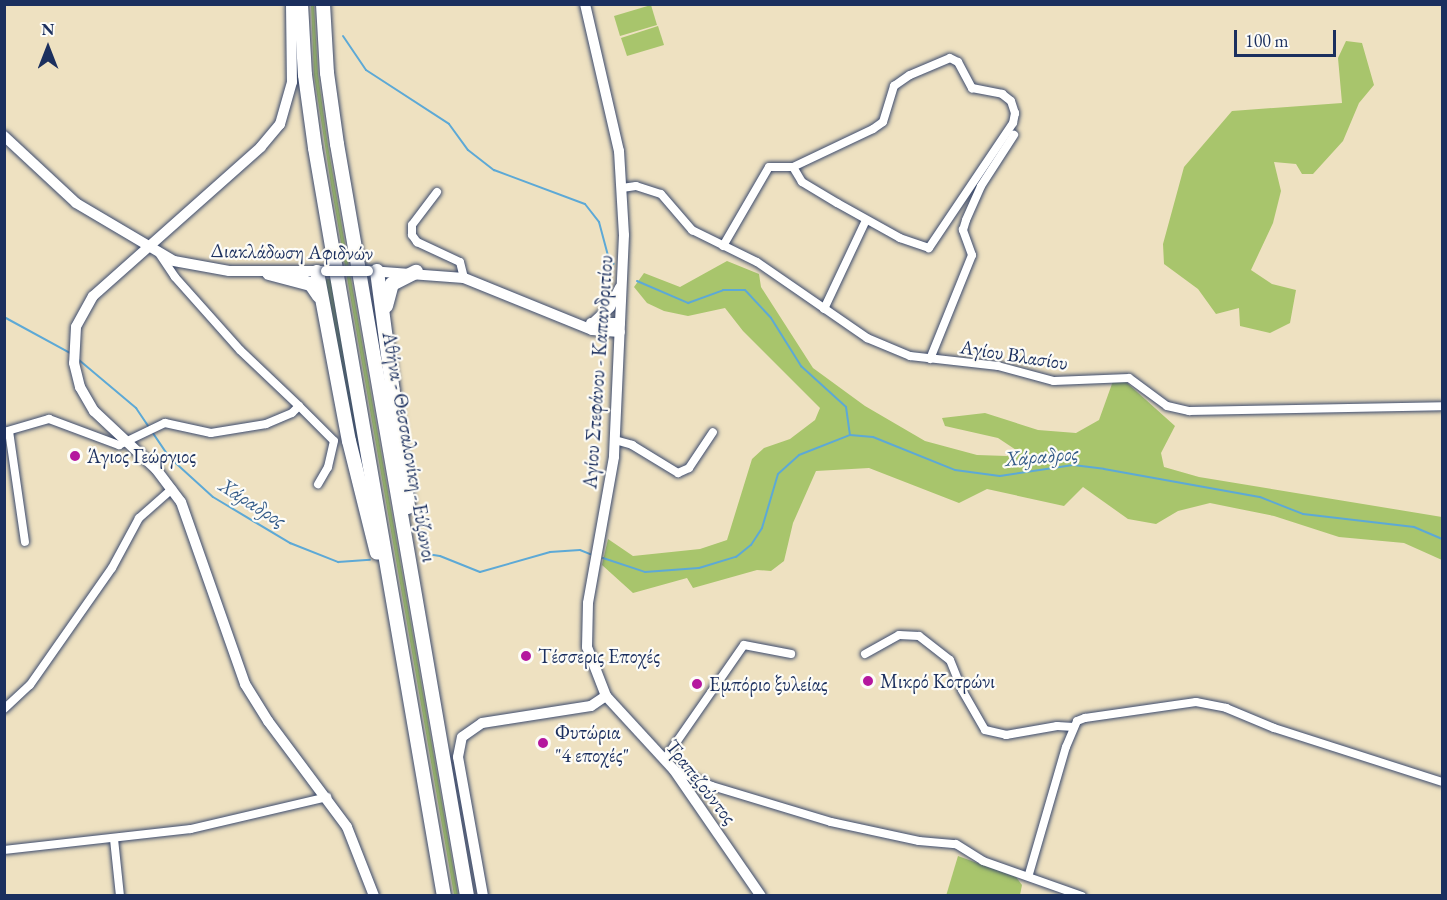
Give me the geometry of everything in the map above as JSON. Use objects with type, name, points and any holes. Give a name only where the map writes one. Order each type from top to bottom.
[{"type":"highway","name":"Αθήνα - Θεσσαλονίκη - Εύζωνοι","points":[[301,4],[304,80],[318,182],[444,896]]},
{"type":"highway","name":"Αθήνα - Θεσσαλονίκη - Εύζωνοι","points":[[323,4],[337,144],[466,896]]},
{"type":"highway","points":[[337,144],[339,127]]},
{"type":"highway","points":[[373,271],[385,320],[421,631]]},
{"type":"highway","points":[[321,272],[320,296],[355,468],[399,633]]},
{"type":"highway","points":[[385,320],[392,284],[416,272]]},
{"type":"highway","points":[[269,273],[311,284],[320,296]]},
{"type":"main road","points":[[291,4],[292,82],[285,115],[261,147],[108,282],[80,317],[74,351],[76,373],[94,411],[144,456],[172,489],[192,528],[245,684],[268,721],[327,797],[355,842],[374,896]]},
{"type":"main road","name":"Αγίου Στεφάνου - Καπανδριτίου","points":[[588,5],[617,137],[622,188],[622,282],[615,440],[586,621],[589,655],[606,696]]},
{"type":"main road","name":"Διακλάδωση Αφιδνών","points":[[4,136],[76,203],[160,255],[208,269],[269,273],[416,272],[464,278],[592,330],[620,328]]},
{"type":"main road","points":[[593,322],[610,307],[622,282]]},
{"type":"main road","name":"Διακλάδωση Αφιδνών","points":[[578,324],[593,322],[620,328]]},
{"type":"main road","points":[[483,896],[460,765],[462,737],[478,724],[591,706],[606,696]]},
{"type":"main road","name":"Τραπεζούντος","points":[[606,696],[674,770],[761,896]]},
{"type":"street","points":[[723,246],[769,168],[793,167],[883,122],[894,86],[946,59],[958,62],[972,88],[988,88],[1011,101],[1015,113],[1012,123],[933,245],[923,248],[866,220],[802,182],[793,167]]},
{"type":"street","points":[[930,359],[972,255],[963,230],[966,220],[981,186],[1014,135]]},
{"type":"street","name":"Αγίου Βλασίου","points":[[622,188],[636,186],[661,194],[692,230],[757,262],[824,309],[889,350],[930,359],[998,366],[1054,381],[1129,378],[1167,406],[1189,411],[1443,406]]},
{"type":"street","points":[[437,192],[412,225],[412,235],[417,242],[460,262],[464,278]]},
{"type":"street","points":[[824,309],[866,220]]},
{"type":"street","points":[[160,255],[175,278],[240,350],[334,441],[328,467],[318,484]]},
{"type":"street","points":[[25,542],[7,432],[49,419],[107,443],[128,443],[165,423],[211,433],[280,421],[298,406]]},
{"type":"street","points":[[615,440],[632,444],[678,473],[689,468],[713,432]]},
{"type":"street","points":[[4,709],[30,685],[112,568],[139,518],[172,489]]},
{"type":"street","points":[[865,654],[899,635],[919,636],[950,660],[966,698],[985,730],[1006,735],[1057,726],[1074,727]]},
{"type":"street","points":[[664,760],[744,645],[791,654]]},
{"type":"street","points":[[1029,874],[1074,727],[1085,718],[1196,702],[1226,708],[1274,728],[1443,782]]},
{"type":"street","points":[[674,770],[712,786],[819,819],[919,841],[956,844],[982,861],[1029,874],[1082,896]]},
{"type":"street","points":[[4,850],[191,829],[327,797]]},
{"type":"street","points":[[114,839],[120,896]]},
{"type":"green space","points":[[311,5],[314,5],[318,74],[328,146],[458,895],[454,895],[331,185],[314,75]]},
{"type":"green space","points":[[651,5],[657,25],[620,36],[614,16]]},
{"type":"green space","points":[[658,26],[664,45],[627,56],[621,38]]},
{"type":"green space","points":[[1346,41],[1362,43],[1374,85],[1359,103],[1343,141],[1313,174],[1302,174],[1296,164],[1274,162],[1281,191],[1273,223],[1251,270],[1272,284],[1296,290],[1290,323],[1270,333],[1240,326],[1239,308],[1216,314],[1198,289],[1164,264],[1163,244],[1184,167],[1232,111],[1342,103],[1338,58]]},
{"type":"green space","points":[[727,261],[759,274],[761,287],[813,368],[865,406],[925,441],[977,455],[1007,456],[1019,452],[998,438],[945,426],[942,418],[985,413],[1038,430],[1076,433],[1099,420],[1113,381],[1126,382],[1175,426],[1161,453],[1164,467],[1199,477],[1442,517],[1442,560],[1404,543],[1339,537],[1274,516],[1210,503],[1178,511],[1156,524],[1128,519],[1083,487],[1064,506],[987,489],[959,503],[869,468],[816,471],[793,523],[784,561],[771,571],[757,570],[693,588],[687,578],[633,593],[602,565],[608,539],[633,556],[700,549],[727,540],[752,459],[764,448],[790,439],[815,420],[820,408],[743,331],[725,308],[688,316],[664,311],[647,303],[634,287],[644,273],[680,287]]},
{"type":"green space","points":[[324,279],[333,279],[375,535],[358,467]]},
{"type":"green space","points":[[958,856],[1016,877],[1022,885],[1020,895],[946,896]]},
{"type":"waterway","points":[[343,36],[366,70],[449,124],[468,150],[494,170],[585,204],[599,222],[609,260],[614,264]]},
{"type":"waterway","points":[[637,281],[688,303],[723,290],[745,290],[771,318],[801,366],[846,407],[850,435]]},
{"type":"waterway","name":"Χάραδρος","points":[[4,317],[70,353]]},
{"type":"waterway","name":"Χάραδρος","points":[[79,360],[136,408],[169,457],[213,497],[290,543],[338,562],[370,560]]},
{"type":"waterway","name":"Χάραδρος","points":[[603,558],[645,572],[699,568],[736,557],[751,545],[762,528],[778,474],[799,455],[850,435],[873,437],[955,470],[1000,476],[1073,465],[1104,469],[1260,497],[1303,514],[1414,527],[1442,539]]},
{"type":"waterway","name":"Χάραδρος","points":[[421,553],[440,556],[480,572],[550,552],[580,550],[590,554]]},
{"type":"place","name":"Άγιος Γεώργιος","points":[[75,456]]},
{"type":"place","name":"Τέσσερις Εποχές","points":[[526,656]]},
{"type":"place","name":"Μικρό Κοτρώνι","points":[[868,681]]},
{"type":"place","name":"Εμπόριο ξυλείας","points":[[697,684]]},
{"type":"place","name":"Φυτώρια \"4 εποχές\"","points":[[543,743]]}]
